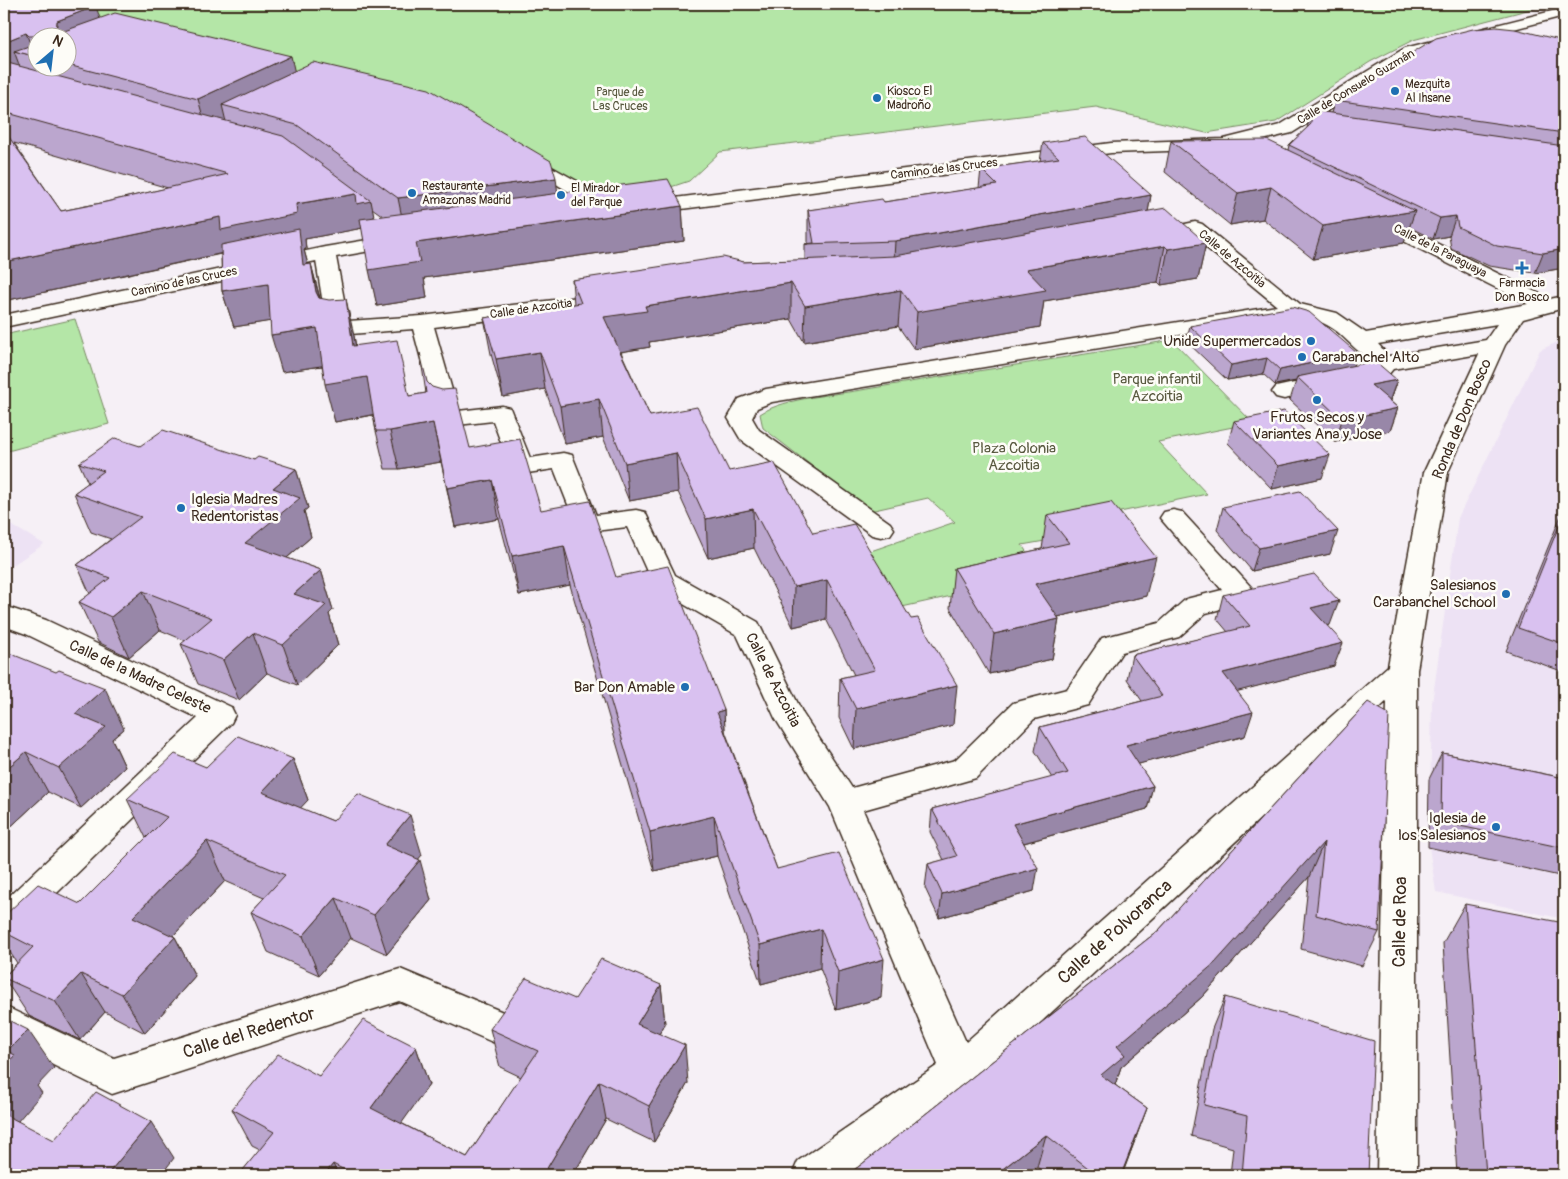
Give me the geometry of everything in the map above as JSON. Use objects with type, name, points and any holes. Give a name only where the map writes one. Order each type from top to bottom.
[{"type":"street","name":"Calle de Consuelo Guzmán","points":[[1293,125],[1411,51],[1564,12]]},
{"type":"street","name":"Calle de Consuelo Guzmán","points":[[1484,32],[1518,41]]},
{"type":"street","points":[[1282,150],[1293,125],[1328,126]]},
{"type":"street","name":"Camino de las Cruces","points":[[512,149],[586,194],[607,212],[1111,148],[1224,144],[1293,125]]},
{"type":"street","points":[[1224,144],[1253,158]]},
{"type":"street","name":"Calle de la Paraguaya","points":[[1358,211],[1555,303]]},
{"type":"street","points":[[381,226],[400,240]]},
{"type":"street","name":"Calle de Azcoitia","points":[[1137,239],[1195,228],[1294,310]]},
{"type":"street","name":"Camino de las Cruces","points":[[4,321],[325,252],[423,237]]},
{"type":"street","name":"Calle de Azcoitia","points":[[325,252],[338,328],[422,322],[634,296]]},
{"type":"street","points":[[1362,340],[1515,314],[1555,303]]},
{"type":"street","points":[[881,529],[750,435],[740,418],[747,404],[766,396],[1294,310],[1311,310],[1324,313],[1362,340],[1386,363]]},
{"type":"street","name":"Ronda de Don Bosco","points":[[1402,670],[1436,472],[1494,345],[1515,314]]},
{"type":"street","name":"Calle de Azcoitia","points":[[422,322],[449,419],[502,414],[521,467],[563,460],[587,524],[636,518],[664,581],[748,629],[790,718],[844,803],[960,1072]]},
{"type":"street","points":[[1284,392],[1369,374],[1380,370],[1386,363],[1494,345]]},
{"type":"street","points":[[844,803],[965,769],[1024,712],[1077,697],[1112,645],[1169,630],[1196,606],[1241,594],[1174,518]]},
{"type":"street","name":"Calle de la Madre Celeste","points":[[4,616],[36,627],[220,715],[4,923]]},
{"type":"street","name":"Calle de Polvoranca","points":[[812,1175],[960,1072],[1402,670]]},
{"type":"street","name":"Calle de Roa","points":[[1397,1175],[1402,670]]},
{"type":"street","name":"Calle del Redentor","points":[[4,1024],[112,1076],[400,985],[497,1026]]},
{"type":"shaded area","name":"Salesianos Carabanchel School","points":[[1564,339],[1564,919],[1436,892],[1429,847],[1432,703],[1458,518],[1540,350]]},
{"type":"shaded area","points":[[4,521],[44,544],[4,571]]},
{"type":"green space","name":"Parque de Las Cruces","points":[[28,4],[1550,4],[1413,40],[1370,62],[1276,122],[1206,133],[1096,107],[720,152],[689,181],[674,186],[658,189],[589,191],[467,114]]},
{"type":"green space","points":[[75,319],[109,424],[4,452],[4,335]]},
{"type":"green space","name":"Plaza Colonia Azcoitia","points":[[1172,340],[1253,423],[1158,442],[1207,494],[1120,512],[1130,526],[1022,545],[1042,576],[893,609],[865,553],[955,522],[928,498],[870,511],[763,428],[760,414],[783,404],[812,397]]},
{"type":"building","points":[[4,4],[86,4],[96,6],[57,21],[56,28],[28,28],[28,35],[26,33],[4,42]]},
{"type":"building","points":[[115,13],[291,56],[198,99],[78,68],[78,28],[73,28]]},
{"type":"building","points":[[1496,27],[1515,29],[1564,41],[1564,133],[1335,100],[1436,38],[1473,29]]},
{"type":"building","points":[[28,46],[28,54],[14,51]]},
{"type":"building","points":[[4,62],[28,68],[28,78],[64,78],[283,136],[371,201],[357,204],[356,194],[296,204],[297,214],[221,230],[220,217],[4,262],[4,130],[61,211],[228,174],[4,112]]},
{"type":"building","points":[[313,62],[429,89],[551,161],[556,178],[398,198],[297,125],[222,105]]},
{"type":"building","points":[[1317,111],[1564,146],[1564,249],[1543,253],[1497,246],[1458,227],[1456,216],[1440,218],[1289,145],[1311,124],[1311,114]]},
{"type":"building","points":[[1085,137],[1151,195],[895,241],[805,244],[814,243],[808,210],[882,199],[884,202],[997,185],[981,169],[1059,158],[1043,143]]},
{"type":"building","points":[[1267,140],[1415,211],[1323,226],[1271,187],[1238,193],[1171,141]]},
{"type":"building","points":[[668,179],[682,206],[416,243],[420,262],[369,270],[360,219]]},
{"type":"building","points":[[1166,208],[1206,243],[1168,249],[1165,246],[1026,269],[1046,290],[917,312],[901,290],[805,306],[791,283],[645,306],[647,311],[604,317],[650,416],[697,407],[729,471],[774,462],[813,533],[854,524],[911,619],[918,618],[957,685],[856,709],[840,678],[875,670],[827,580],[794,587],[753,509],[706,519],[676,453],[625,463],[599,399],[560,406],[540,352],[496,359],[484,318],[581,303],[572,280],[723,257],[744,262],[895,256]]},
{"type":"building","points":[[299,229],[303,265],[311,264],[316,292],[319,298],[329,300],[346,299],[353,346],[397,340],[409,396],[426,393],[420,353],[427,382],[432,387],[442,390],[455,389],[470,448],[520,439],[541,510],[590,501],[616,577],[668,566],[724,710],[717,712],[777,869],[839,853],[884,959],[838,972],[821,929],[760,945],[714,816],[650,832],[564,546],[512,556],[492,480],[447,488],[433,423],[390,431],[376,431],[367,377],[325,384],[317,328],[271,335],[268,284],[222,291],[221,245]]},
{"type":"building","points":[[1292,307],[1309,312],[1357,353],[1280,370],[1267,358],[1231,365],[1190,326]]},
{"type":"building","points":[[1375,361],[1397,380],[1371,385],[1398,408],[1342,420],[1297,377]]},
{"type":"building","points":[[1284,411],[1330,455],[1278,466],[1234,421]]},
{"type":"building","points":[[163,430],[254,460],[258,457],[296,469],[273,488],[300,498],[245,543],[321,570],[294,594],[326,605],[283,645],[253,633],[223,660],[181,644],[212,618],[143,591],[111,617],[79,602],[110,578],[77,565],[141,517],[74,493],[104,471],[79,463],[115,438],[140,446]]},
{"type":"building","points":[[1300,491],[1338,531],[1259,548],[1223,507]]},
{"type":"building","points":[[1111,502],[1156,557],[1035,584],[1059,619],[994,634],[954,568],[1069,543],[1047,515]]},
{"type":"building","points":[[1564,513],[1564,644],[1518,628]]},
{"type":"building","points":[[1314,574],[1339,601],[1311,608],[1343,643],[1223,673],[1253,712],[1126,745],[1153,786],[1013,824],[1038,868],[942,894],[928,864],[957,856],[932,809],[1068,773],[1040,727],[1162,696],[1132,655],[1250,626],[1223,595]]},
{"type":"building","points":[[4,651],[56,672],[59,670],[105,688],[75,714],[106,727],[59,768],[26,752],[4,771]]},
{"type":"building","points":[[1368,702],[1389,714],[1379,932],[1316,915],[1324,842],[1215,963],[1117,1046],[1125,1055],[1101,1075],[1147,1108],[1121,1175],[1097,1175],[1046,1135],[995,1175],[848,1175],[1159,930]]},
{"type":"building","points":[[238,736],[293,759],[262,792],[333,821],[358,794],[410,815],[385,845],[420,860],[374,915],[336,898],[303,936],[251,912],[285,875],[207,841],[133,917],[175,937],[122,994],[81,974],[55,1001],[4,978],[33,947],[4,932],[4,916],[38,884],[80,904],[167,817],[127,799],[175,754],[206,767]]},
{"type":"building","points":[[1442,753],[1564,778],[1564,848],[1441,822]]},
{"type":"building","points":[[1465,904],[1564,923],[1564,1175],[1486,1175]]},
{"type":"building","points":[[601,959],[661,985],[637,1024],[685,1045],[649,1106],[599,1081],[543,1175],[354,1175],[333,1164],[324,1175],[239,1175],[274,1132],[232,1109],[278,1054],[319,1076],[363,1020],[416,1047],[371,1108],[467,1157],[538,1051],[490,1029],[526,978],[575,999]]},
{"type":"building","points":[[1225,997],[1374,1041],[1368,1175],[1242,1175],[1247,1116],[1204,1105]]},
{"type":"building","points":[[4,1018],[28,1030],[7,1051],[15,1055],[4,1067]]},
{"type":"building","points":[[96,1092],[151,1122],[107,1175],[4,1175],[4,1114],[54,1140]]},
{"type":"place","name":"Mezquita Al Ihsane","points":[[1395,91]]},
{"type":"place","name":"Kiosco El Madroño","points":[[877,98]]},
{"type":"place","name":"Restaurante Amazonas Madrid","points":[[412,193]]},
{"type":"place","name":"El Mirador del Parque","points":[[561,195]]},
{"type":"place","name":"Farmacia Don Bosco","points":[[1522,268]]},
{"type":"place","name":"Unide Supermercados","points":[[1311,341]]},
{"type":"place","name":"Carabanchel Alto","points":[[1302,357]]},
{"type":"place","name":"Frutos Secos y Variantes Ana y Jose","points":[[1317,400]]},
{"type":"place","name":"Iglesia Madres Redentoristas","points":[[181,508]]},
{"type":"place","name":"Salesianos Carabanchel School","points":[[1506,594]]},
{"type":"place","name":"Bar Don Amable","points":[[685,687]]},
{"type":"place","name":"Iglesia de los Salesianos","points":[[1496,827]]},
{"type":"park label","name":"Parque infantil Azcoitia","points":[[1157,388]]}]
